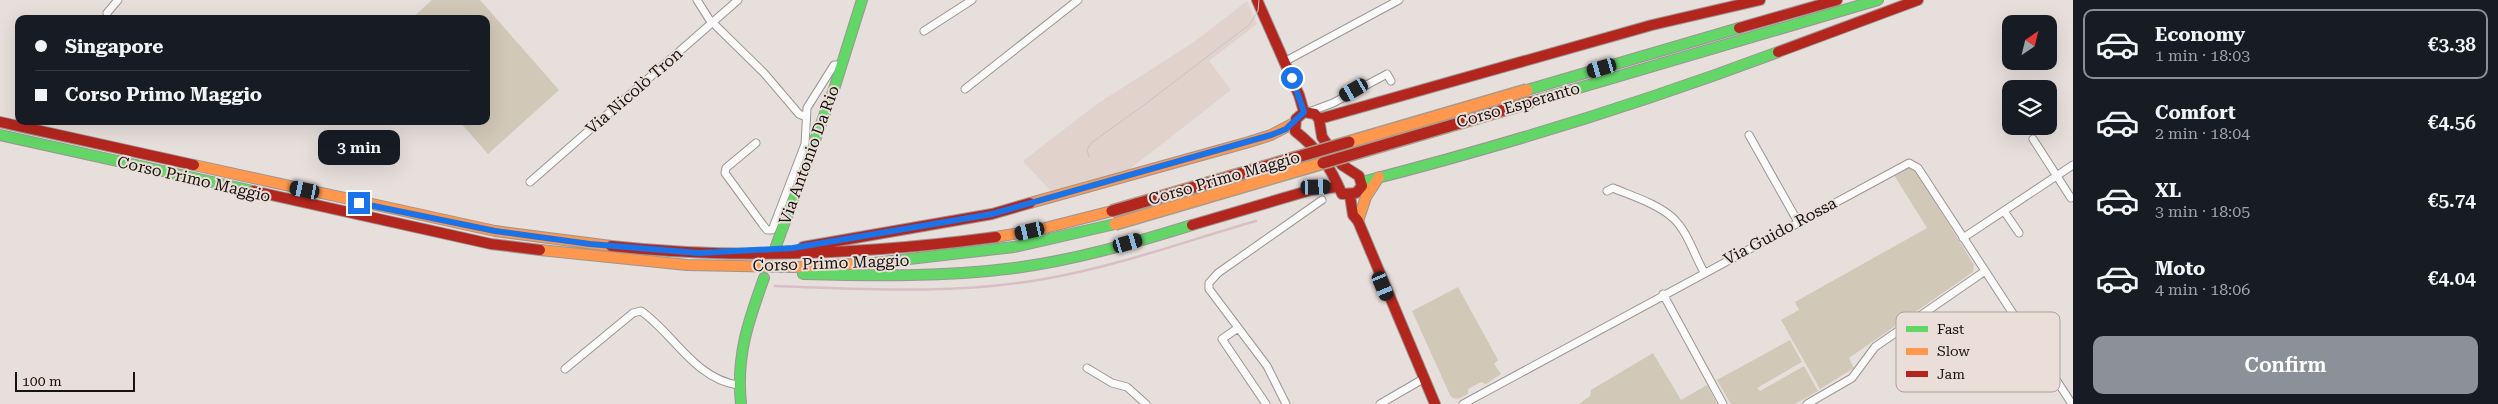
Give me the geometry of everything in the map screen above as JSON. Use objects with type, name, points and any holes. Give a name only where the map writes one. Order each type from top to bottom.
[{"type":"main road","name":"Via Antonio Da Rio","points":[[776,246],[842,65],[862,0]]},
{"type":"main road","points":[[1257,0],[1306,112],[1319,119],[1652,25],[1760,0]]},
{"type":"main road","name":"Corso Esperanto","points":[[1325,149],[1837,0]]},
{"type":"main road","name":"Corso Esperanto","points":[[1332,160],[1878,0]]},
{"type":"main road","points":[[1294,123],[1295,131],[1316,148],[1333,173],[1342,194],[1350,196],[1357,193],[1362,182],[1448,160],[1674,91],[1918,0]]},
{"type":"main road","points":[[699,253],[793,248],[992,214],[1249,142],[1279,132],[1294,123],[1306,112]]},
{"type":"main road","points":[[1319,119],[1321,133],[1325,141],[1342,165],[1356,173],[1362,182]]},
{"type":"main road","name":"Corso Primo Maggio","points":[[0,122],[495,231],[565,242],[699,253],[789,255],[868,250],[1014,234],[1112,211],[1325,149]]},
{"type":"main road","name":"Corso Primo Maggio","points":[[0,135],[491,244],[622,260],[701,265],[795,267],[942,257],[1014,247],[1115,224],[1332,160]]},
{"type":"main road","points":[[1358,221],[1366,198],[1379,177]]},
{"type":"main road","points":[[701,265],[760,273],[870,276],[1003,271],[1086,255],[1275,201],[1316,187],[1338,187]]},
{"type":"main road","points":[[1350,196],[1353,215],[1358,221],[1435,404]]},
{"type":"main road","points":[[741,404],[738,385],[739,353],[742,336],[764,278]]},
{"type":"street","points":[[107,13],[118,0]]},
{"type":"street","points":[[697,0],[713,22],[764,73],[799,114],[806,116]]},
{"type":"street","name":"Via Nicolò Tron","points":[[530,182],[738,0]]},
{"type":"street","points":[[924,31],[972,0]]},
{"type":"street","points":[[965,89],[1078,0]]},
{"type":"street","points":[[1284,62],[1398,0]]},
{"type":"street","name":"Via Antonio Da Rio","points":[[756,143],[726,168],[725,173],[767,230],[772,230],[806,144],[806,116],[815,92],[834,65],[842,65]]},
{"type":"street","points":[[1306,112],[1333,103],[1387,74],[1391,81]]},
{"type":"street","points":[[1749,136],[1798,222]]},
{"type":"street","points":[[2033,140],[2071,198]]},
{"type":"street","name":"Via Guido Rossa","points":[[1463,404],[1896,168],[1909,163],[1914,164],[1963,238]]},
{"type":"street","points":[[2012,312],[1963,238],[2073,165]]},
{"type":"street","points":[[1607,191],[1613,188],[1628,194],[1663,210],[1674,218],[1704,272]]},
{"type":"street","points":[[1284,404],[1267,366],[1209,289],[1212,278],[1322,200]]},
{"type":"street","points":[[2004,211],[2019,233]]},
{"type":"street","points":[[1925,312],[1985,271]]},
{"type":"street","points":[[1663,294],[1724,404]]},
{"type":"street","points":[[565,369],[633,313],[641,311],[692,360],[722,380],[738,385]]},
{"type":"street","points":[[1238,328],[1222,339],[1266,404]]},
{"type":"street","points":[[1807,404],[1852,378],[1857,373],[1868,353],[1896,334]]},
{"type":"street","points":[[1087,368],[1112,384],[1127,387],[1146,404]]},
{"type":"street","points":[[1380,404],[1423,379]]},
{"type":"street","points":[[2060,386],[2072,404]]},
{"type":"shaded area","points":[[432,0],[480,0],[559,90],[488,154],[463,125],[490,125],[490,15],[415,15]]},
{"type":"shaded area","points":[[1247,1],[1257,24],[1209,61],[1231,90],[1130,169],[1051,191],[1023,161],[1097,104],[1194,42]]},
{"type":"shaded area","points":[[1907,167],[1914,168],[1974,265],[1973,272],[1915,312],[1896,312],[1896,325],[1849,358],[1854,368],[1820,389],[1781,320],[1799,310],[1795,302],[1927,228],[1894,175]]},
{"type":"shaded area","points":[[1458,287],[1498,360],[1494,364],[1501,374],[1486,384],[1481,382],[1468,389],[1468,394],[1458,399],[1450,395],[1412,311]]},
{"type":"shaded area","points":[[1790,340],[1802,362],[1757,388],[1760,391],[1804,366],[1818,391],[1795,404],[1731,404],[1717,380]]},
{"type":"shaded area","points":[[1653,353],[1681,400],[1707,385],[1717,404],[1579,404],[1590,396],[1591,390]]},
{"type":"waterway","points":[[775,286],[910,290],[1011,284],[1097,268],[1256,221]]},
{"type":"tram line","points":[[1089,157],[1087,150],[1091,143],[1250,24],[1258,11],[1259,0]]},
{"type":"traffic: fast","points":[[776,246],[835,86],[862,0]]},
{"type":"traffic: fast","points":[[1531,102],[1878,0]]},
{"type":"traffic: fast","points":[[1527,90],[1739,28]]},
{"type":"traffic: fast","points":[[1362,182],[1572,123],[1778,52]]},
{"type":"traffic: fast","points":[[0,135],[253,191]]},
{"type":"traffic: fast","points":[[874,263],[1014,247],[1115,224]]},
{"type":"traffic: fast","points":[[803,274],[936,274],[1015,268],[1104,250],[1192,225]]},
{"type":"traffic: fast","points":[[741,404],[740,370],[742,355],[748,325],[764,278]]},
{"type":"traffic: slow","points":[[1349,142],[1527,90]]},
{"type":"traffic: slow","points":[[1030,203],[1249,142],[1271,135],[1294,123]]},
{"type":"traffic: slow","points":[[1115,224],[1323,163]]},
{"type":"traffic: slow","points":[[194,165],[495,231],[611,246]]},
{"type":"traffic: slow","points":[[1358,221],[1366,197],[1379,177]]},
{"type":"traffic: slow","points":[[996,237],[1037,230],[1112,211]]},
{"type":"traffic: slow","points":[[540,250],[687,265],[795,267],[874,263]]},
{"type":"traffic: jam","points":[[1257,0],[1299,95],[1304,112]]},
{"type":"traffic: jam","points":[[1319,119],[1652,25],[1760,0]]},
{"type":"traffic: jam","points":[[1739,28],[1837,0]]},
{"type":"traffic: jam","points":[[1778,52],[1918,0]]},
{"type":"traffic: jam","points":[[1323,163],[1531,102]]},
{"type":"traffic: jam","points":[[1304,112],[1315,114],[1319,119],[1322,137],[1342,165],[1359,176],[1362,186],[1356,193],[1342,194],[1323,159],[1295,131],[1296,119],[1304,112]]},
{"type":"traffic: jam","points":[[0,122],[194,165]]},
{"type":"traffic: jam","points":[[1112,211],[1349,142]]},
{"type":"traffic: jam","points":[[1192,225],[1311,190],[1337,187]]},
{"type":"traffic: jam","points":[[253,191],[491,244],[540,250]]},
{"type":"traffic: jam","points":[[1350,196],[1353,215],[1358,221],[1435,404]]},
{"type":"traffic: jam","points":[[803,247],[992,214],[1030,203]]},
{"type":"traffic: jam","points":[[611,246],[707,253],[804,253],[900,248],[996,237]]},
{"type":"route","points":[[359,203],[495,231],[555,241],[699,253],[793,248],[992,214],[1271,135],[1286,129],[1304,112],[1292,78]]}]
